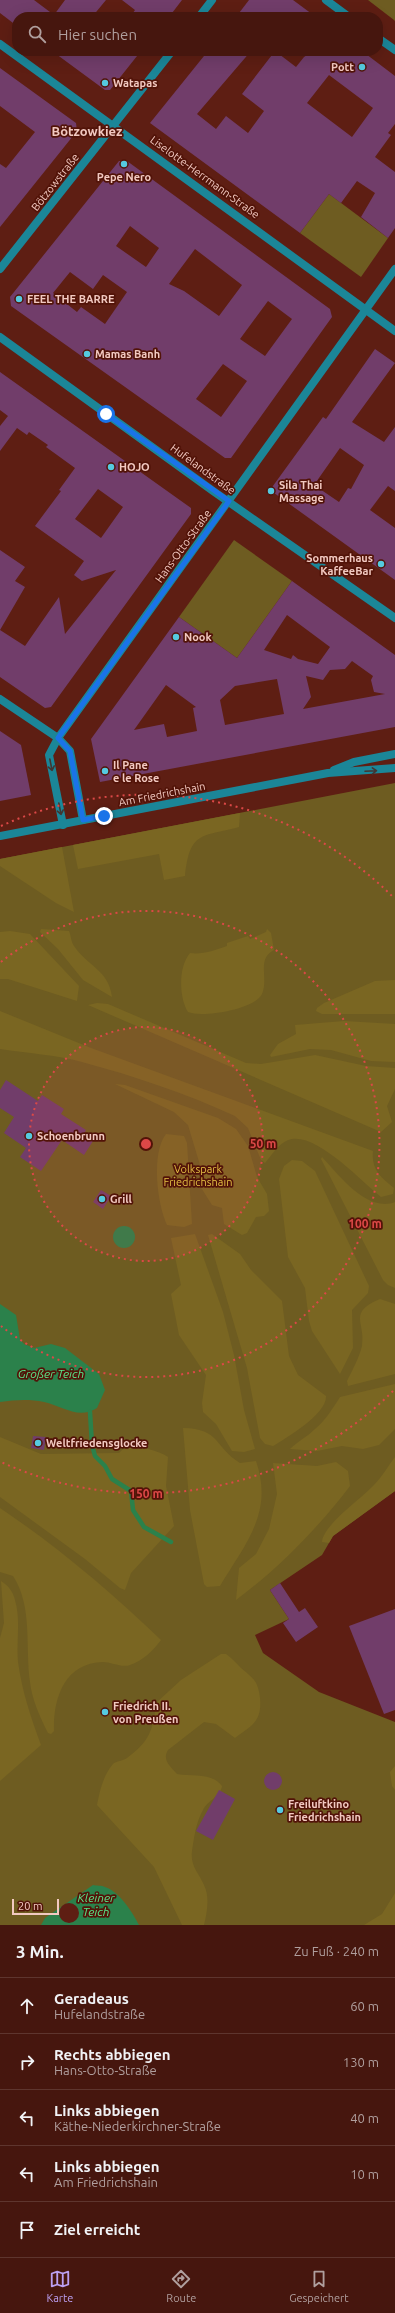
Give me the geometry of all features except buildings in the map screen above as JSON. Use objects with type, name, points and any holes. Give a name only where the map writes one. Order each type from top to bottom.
[{"type":"street","points":[[203,12],[212,0]]},
{"type":"street","points":[[326,0],[343,12]]},
{"type":"street","points":[[383,42],[395,50]]},
{"type":"street","name":"Liselotte-Herrmann-Straße","points":[[0,44],[12,53]]},
{"type":"street","name":"Liselotte-Herrmann-Straße","points":[[17,56],[395,331]]},
{"type":"street","name":"Bötzowstraße","points":[[0,269],[168,56]]},
{"type":"street","name":"Hans-Otto-Straße","points":[[63,825],[49,755],[58,738],[395,269]]},
{"type":"street","name":"Hufelandstraße","points":[[0,337],[395,618]]},
{"type":"street","points":[[0,699],[58,738],[70,751],[83,820]]},
{"type":"street","name":"Am Friedrichshain","points":[[328,773],[354,762],[395,754]]},
{"type":"street","name":"Am Friedrichshain","points":[[0,836],[328,773],[395,768]]},
{"type":"green space","points":[[368,0],[395,0],[395,21],[394,20]]},
{"type":"green space","points":[[329,194],[388,238],[361,277],[300,233]]},
{"type":"green space","points":[[234,540],[292,581],[237,658],[179,617]]},
{"type":"green space","name":"Volkspark Friedrichshain","points":[[395,783],[395,1491],[333,1536],[322,1555],[270,1590],[289,1619],[255,1635],[263,1653],[319,1692],[395,1722],[395,1925],[0,1925],[0,859]]},
{"type":"shaded area","points":[[240,813],[239,827],[207,835],[194,843],[187,861],[185,876],[164,880],[159,854],[78,869],[73,845]]},
{"type":"shaded area","points":[[62,847],[74,912],[56,903],[0,866],[0,859]]},
{"type":"shaded area","points":[[41,929],[69,931],[72,943],[79,953],[107,980],[112,997],[83,980],[58,949],[40,932]]},
{"type":"shaded area","points":[[267,929],[271,933],[274,950],[266,958],[264,964],[264,988],[262,994],[250,1004],[228,1011],[205,1014],[188,1012],[183,999],[181,982],[183,966],[190,953],[204,953],[218,949],[227,946],[227,943],[248,936],[250,939],[266,932]]},
{"type":"shaded area","points":[[10,931],[30,934],[79,986],[77,1001],[8,979],[0,979],[0,932]]},
{"type":"shaded area","points":[[395,980],[395,1014],[322,1014],[316,1011],[317,1008],[324,1003],[375,981]]},
{"type":"shaded area","points":[[97,1003],[108,1004],[246,1063],[261,1064],[315,1055],[366,1066],[395,1068],[395,1089],[387,1106],[392,1122],[381,1132],[88,1005]]},
{"type":"shaded area","points":[[0,1011],[91,1048],[373,1151],[373,1163],[375,1168],[394,1188],[393,1194],[381,1197],[327,1151],[303,1140],[292,1139],[284,1142],[265,1163],[261,1160],[248,1128],[235,1116],[178,1092],[82,1062],[52,1056],[0,1049]]},
{"type":"shaded area","points":[[344,1021],[395,1024],[395,1062],[371,1061],[331,1050],[310,1049],[271,1057],[270,1055],[278,1044],[296,1034],[295,1025]]},
{"type":"shaded area","points":[[115,1084],[125,1085],[218,1118],[236,1129],[248,1146],[257,1177],[267,1194],[269,1211],[264,1216],[256,1217],[247,1233],[242,1235],[224,1224],[222,1208],[212,1205],[200,1186],[200,1165],[188,1125],[174,1112]]},
{"type":"shaded area","points":[[166,1134],[184,1136],[187,1143],[192,1224],[184,1227],[167,1225],[163,1216],[158,1192],[158,1153]]},
{"type":"shaded area","points":[[322,1157],[345,1182],[364,1197],[374,1202],[385,1204],[395,1202],[395,1288],[388,1285],[383,1280],[321,1159]]},
{"type":"shaded area","points":[[292,1160],[302,1161],[315,1171],[369,1286],[368,1293],[352,1310],[353,1348],[340,1374],[312,1331],[309,1321],[305,1288],[288,1257],[279,1179],[284,1166]]},
{"type":"shaded area","points":[[195,1234],[223,1312],[234,1355],[244,1410],[255,1449],[244,1452],[232,1451],[216,1424],[203,1412],[202,1403],[206,1375],[179,1335],[171,1294],[181,1285],[171,1238]]},
{"type":"shaded area","points":[[212,1234],[240,1254],[251,1270],[282,1301],[289,1356],[298,1375],[326,1396],[325,1403],[313,1418],[273,1446],[265,1444],[260,1438],[247,1368],[208,1235]]},
{"type":"shaded area","points":[[380,1299],[395,1304],[395,1374],[348,1386],[347,1381],[358,1359],[362,1346],[363,1338],[360,1319],[361,1314],[370,1304]]},
{"type":"shaded area","points":[[395,1384],[395,1429],[379,1445],[363,1449],[342,1446],[317,1451],[290,1449],[322,1422],[340,1397]]},
{"type":"shaded area","points":[[183,1428],[195,1429],[211,1435],[231,1457],[240,1463],[256,1461],[261,1480],[259,1512],[254,1527],[239,1556],[220,1586],[207,1587],[204,1584],[190,1510]]},
{"type":"shaded area","points":[[0,1437],[41,1454],[119,1453],[125,1448],[133,1447],[156,1451],[168,1457],[166,1486],[174,1526],[131,1573],[125,1590],[120,1588],[85,1559],[0,1497]]},
{"type":"shaded area","points":[[395,1457],[395,1491],[333,1536],[329,1543],[322,1542],[324,1535],[329,1528],[344,1512],[374,1485]]},
{"type":"shaded area","points":[[336,1462],[348,1471],[350,1486],[325,1517],[297,1547],[267,1575],[236,1600],[239,1568],[256,1554],[269,1529],[277,1494],[273,1463],[317,1466]]},
{"type":"shaded area","points":[[0,1508],[43,1538],[84,1571],[161,1640],[147,1655],[130,1665],[124,1666],[106,1662],[90,1664],[79,1669],[70,1676],[59,1695],[54,1719],[54,1731],[51,1734],[48,1733],[39,1715],[31,1689],[26,1614],[23,1600],[13,1576],[0,1572]]},
{"type":"shaded area","points":[[1,1581],[13,1594],[17,1608],[18,1662],[27,1704],[41,1745],[0,1781],[0,1638],[4,1623]]},
{"type":"shaded area","points":[[221,1654],[226,1654],[255,1681],[259,1692],[260,1706],[258,1717],[255,1722],[235,1738],[216,1724],[204,1722],[168,1750],[166,1754],[166,1760],[169,1766],[177,1774],[207,1777],[218,1782],[222,1786],[219,1793],[205,1807],[201,1815],[196,1830],[192,1851],[192,1861],[204,1885],[207,1895],[207,1910],[204,1925],[182,1925],[154,1867],[97,1805],[102,1783],[113,1764],[125,1759],[134,1752],[141,1746],[149,1734],[154,1720],[156,1703],[181,1680]]},
{"type":"shaded area","points":[[395,1766],[395,1790],[392,1786],[390,1772]]},
{"type":"shaded area","points":[[395,1893],[395,1925],[364,1925],[382,1914]]},
{"type":"water","points":[[120,1226],[128,1226],[135,1233],[135,1241],[128,1248],[120,1248],[113,1241],[113,1233]]},
{"type":"water","name":"Großer Teich","points":[[0,1304],[16,1315],[20,1339],[24,1344],[34,1348],[51,1344],[65,1348],[99,1374],[105,1390],[97,1408],[83,1413],[70,1411],[38,1401],[22,1400],[0,1402]]},
{"type":"water","name":"Kleiner Teich","points":[[93,1885],[104,1886],[115,1893],[129,1909],[139,1925],[41,1925],[45,1918]]},
{"type":"pier","points":[[69,1903],[76,1906],[79,1913],[76,1920],[69,1923],[62,1920],[59,1913],[62,1906]]},
{"type":"waterway","points":[[90,1412],[92,1445],[95,1456],[105,1466],[112,1479],[131,1491],[133,1510],[144,1527],[171,1542]]},
{"type":"place","name":"Pott","points":[[362,67]]},
{"type":"place","name":"Watapas","points":[[105,83]]},
{"type":"place","name":"Pepe Nero","points":[[124,164]]},
{"type":"place","name":"FEEL THE BARRE","points":[[19,299]]},
{"type":"place","name":"Mamas Banh","points":[[87,354]]},
{"type":"place","name":"HOJO","points":[[111,467]]},
{"type":"place","name":"Sila Thai Massage","points":[[271,491]]},
{"type":"place","name":"Sommerhaus KaffeeBar","points":[[381,564]]},
{"type":"place","name":"Nook","points":[[176,637]]},
{"type":"place","name":"Il Pane e le Rose","points":[[105,771]]},
{"type":"place","name":"Schoenbrunn","points":[[29,1136]]},
{"type":"place","name":"Grill","points":[[102,1199]]},
{"type":"place","name":"Weltfriedensglocke","points":[[38,1443]]},
{"type":"place","name":"Friedrich II. von Preußen","points":[[105,1712]]},
{"type":"place","name":"Freiluftkino Friedrichshain","points":[[280,1810]]},
{"type":"district","name":"Bötzowkiez","points":[[87,131]]},
{"type":"route","points":[[104,816],[83,820],[79,792],[70,751],[58,738],[229,501],[106,414]]}]
